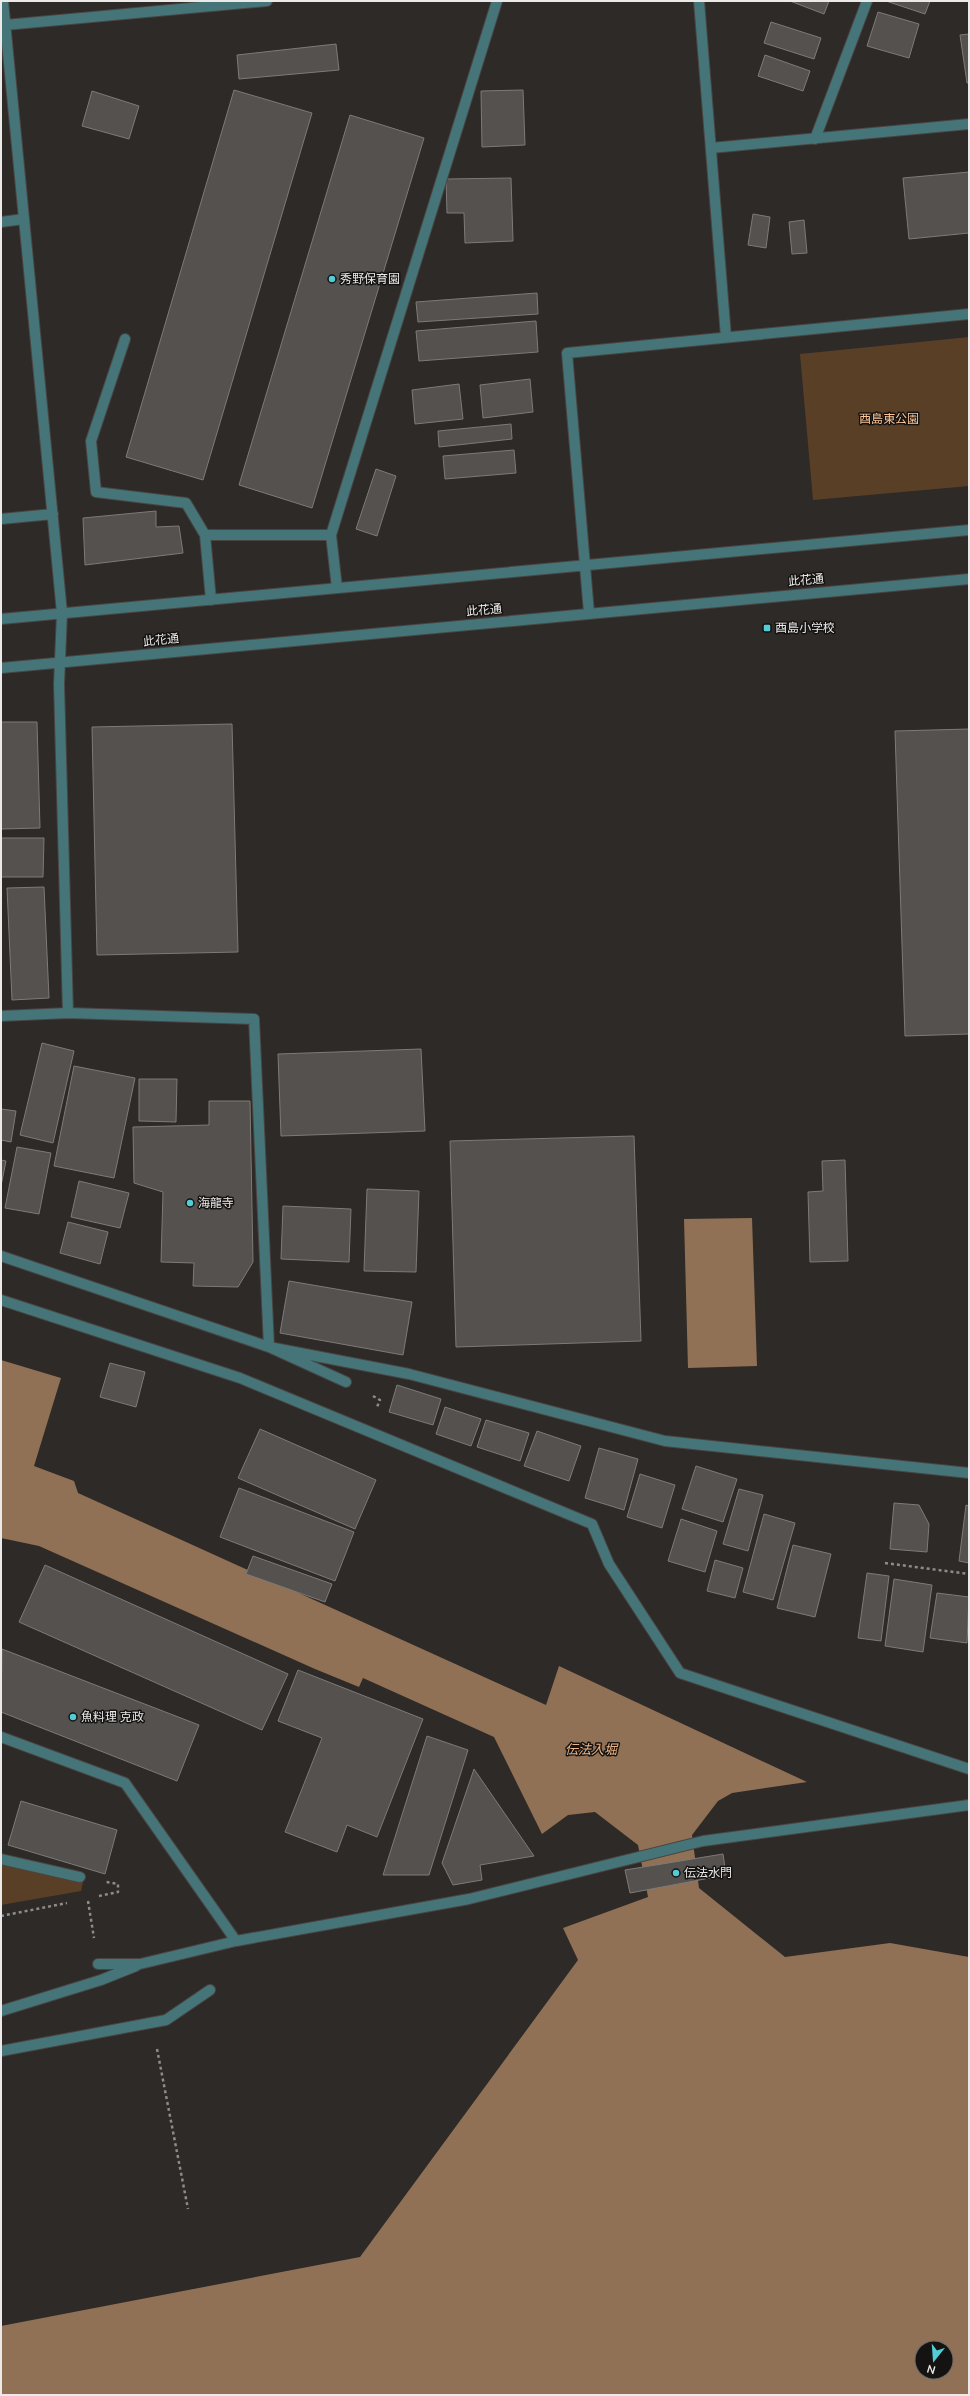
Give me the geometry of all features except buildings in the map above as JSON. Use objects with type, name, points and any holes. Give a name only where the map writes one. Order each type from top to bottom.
[{"type":"street","points":[[5,25],[267,1]]},
{"type":"street","points":[[337,588],[331,535],[498,1]]},
{"type":"street","points":[[699,1],[726,337]]},
{"type":"street","points":[[815,139],[867,1]]},
{"type":"street","points":[[2,3],[62,613],[59,684],[68,1013]]},
{"type":"street","points":[[711,148],[969,124]]},
{"type":"street","points":[[1,222],[24,219]]},
{"type":"street","points":[[589,613],[567,353],[969,314]]},
{"type":"street","points":[[125,339],[91,441],[96,492],[186,503],[205,535],[211,600]]},
{"type":"street","points":[[1,519],[53,514]]},
{"type":"street","points":[[1,619],[969,530]]},
{"type":"street","points":[[205,535],[331,535]]},
{"type":"street","name":"此花通","points":[[1,668],[969,579]]},
{"type":"street","points":[[1,1016],[68,1013],[254,1019],[269,1347]]},
{"type":"street","points":[[1,1256],[269,1347],[346,1382]]},
{"type":"street","points":[[1,1300],[240,1378],[592,1524],[609,1564],[680,1673],[969,1769]]},
{"type":"street","points":[[269,1347],[409,1374],[664,1441],[969,1473]]},
{"type":"street","points":[[1,1737],[125,1783],[236,1941]]},
{"type":"street","points":[[1,2011],[101,1980],[140,1964],[236,1941],[470,1899],[703,1841],[969,1805]]},
{"type":"street","points":[[1,1859],[80,1877]]},
{"type":"street","points":[[98,1964],[140,1964]]},
{"type":"street","points":[[1,2051],[166,2020],[210,1990]]},
{"type":"path","points":[[885,1563],[969,1574]]},
{"type":"path","points":[[80,1901],[118,1892],[118,1884]]},
{"type":"path","points":[[88,1899],[98,1964]]},
{"type":"path","points":[[1,1916],[73,1902]]},
{"type":"path","points":[[152,2023],[188,2210]]},
{"type":"green space","name":"酉島東公園","points":[[969,337],[969,486],[813,500],[800,354]]},
{"type":"green space","points":[[1,1863],[83,1882],[81,1891],[1,1905]]},
{"type":"water","points":[[752,1218],[757,1366],[688,1368],[684,1219]]},
{"type":"water","name":"伝法入堀","points":[[1,1360],[61,1378],[34,1466],[74,1481],[78,1493],[546,1705],[559,1666],[807,1782],[732,1793],[718,1801],[692,1835],[699,1888],[785,1957],[890,1943],[969,1957],[969,2395],[1,2395],[1,2326],[360,2257],[578,1960],[563,1928],[648,1897],[638,1845],[595,1812],[568,1815],[542,1834],[494,1737],[363,1678],[359,1687],[315,1669],[39,1546],[1,1538]]},
{"type":"place","name":"秀野保育園","points":[[332,279]]},
{"type":"place","name":"酉島小学校","points":[[767,628]]},
{"type":"place","name":"海龍寺","points":[[190,1203]]},
{"type":"place","name":"魚料理 克政","points":[[73,1717]]},
{"type":"place","name":"伝法水門","points":[[676,1873]]}]
